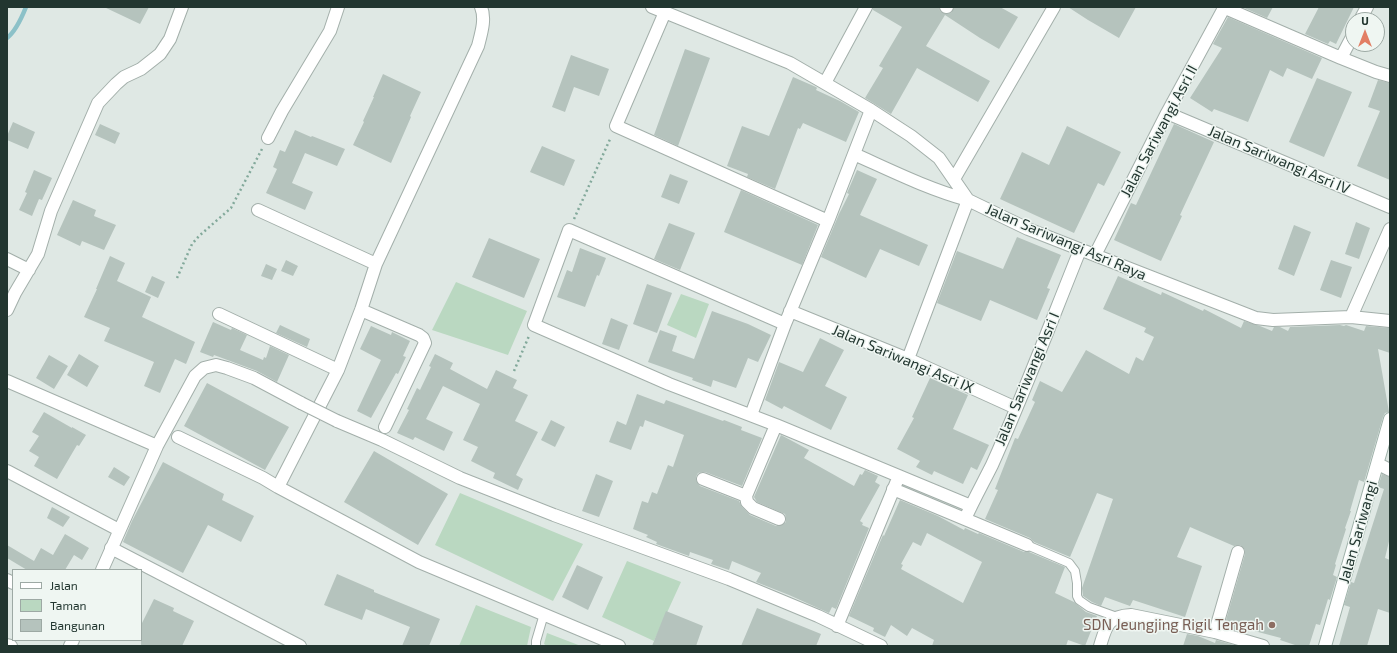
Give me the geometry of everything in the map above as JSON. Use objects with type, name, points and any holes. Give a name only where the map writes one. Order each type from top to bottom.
[{"type":"street","points":[[7,310],[15,293],[38,254],[51,211],[98,103],[124,77],[141,69],[160,54],[170,39],[182,7]]},
{"type":"street","points":[[268,138],[282,111],[330,31],[338,7]]},
{"type":"street","points":[[278,487],[338,370],[361,310],[376,264],[478,46],[482,31],[483,12],[481,7]]},
{"type":"street","name":"Jalan Sariwangi Asri Raya","points":[[652,7],[790,63],[871,110],[910,136],[939,158],[968,200],[1028,229],[1256,318],[1273,320],[1351,317],[1390,321]]},
{"type":"street","points":[[825,83],[866,7]]},
{"type":"street","points":[[954,179],[1054,7]]},
{"type":"street","points":[[1224,7],[1341,58],[1390,76]]},
{"type":"street","name":"Jalan Sariwangi Asri II","points":[[1095,255],[1167,113],[1224,7]]},
{"type":"street","points":[[665,12],[616,126],[828,221]]},
{"type":"street","points":[[1341,58],[1345,50]]},
{"type":"street","points":[[751,415],[790,311],[828,221],[871,110]]},
{"type":"street","name":"Jalan Sariwangi Asri IV","points":[[1167,113],[1390,207]]},
{"type":"street","points":[[854,154],[924,186],[944,194],[968,200],[908,359]]},
{"type":"street","points":[[258,210],[376,264]]},
{"type":"street","points":[[1351,317],[1390,229]]},
{"type":"street","points":[[785,324],[570,230],[534,325],[670,384],[776,425],[971,506]]},
{"type":"street","name":"Jalan Sariwangi Asri I","points":[[965,519],[1016,408],[1080,250]]},
{"type":"street","points":[[7,259],[29,270]]},
{"type":"street","points":[[361,310],[424,338],[425,343],[385,427]]},
{"type":"street","name":"Jalan Sariwangi Asri IX","points":[[790,311],[908,359],[1016,408]]},
{"type":"street","points":[[218,314],[338,370]]},
{"type":"street","points":[[102,569],[157,446],[195,376],[204,368],[216,365],[254,378],[337,421],[382,440],[460,478],[554,515],[729,579],[881,646]]},
{"type":"street","points":[[7,381],[157,446]]},
{"type":"street","name":"Jalan Sariwangi","points":[[1325,646],[1390,419]]},
{"type":"street","points":[[776,425],[746,496],[747,502],[753,508],[779,519]]},
{"type":"street","points":[[178,437],[263,478],[419,562],[619,646]]},
{"type":"street","points":[[1378,464],[1390,470]]},
{"type":"street","points":[[7,471],[119,530]]},
{"type":"street","points":[[837,626],[899,476]]},
{"type":"street","points":[[703,479],[746,496]]},
{"type":"street","points":[[893,489],[1027,545]]},
{"type":"street","points":[[111,548],[300,646]]},
{"type":"street","points":[[1215,632],[1238,552]]},
{"type":"street","points":[[1100,646],[1107,625],[1111,620],[1117,617],[1130,615],[1215,632],[1263,646]]},
{"type":"street","points":[[7,645],[11,646]]},
{"type":"lane","points":[[1027,545],[1069,563],[1075,571],[1077,596],[1079,600],[1089,607],[1117,617]]},
{"type":"lane","points":[[536,646],[536,640],[544,614]]},
{"type":"path","points":[[570,230],[616,126]]},
{"type":"path","points":[[177,278],[192,244],[231,208],[268,138]]},
{"type":"path","points":[[514,371],[534,325]]},
{"type":"green space","points":[[456,282],[527,311],[508,355],[432,330]]},
{"type":"green space","points":[[681,294],[709,304],[696,338],[667,325]]},
{"type":"green space","points":[[460,493],[583,544],[553,601],[435,545]]},
{"type":"green space","points":[[627,561],[681,582],[654,641],[602,617]]},
{"type":"green space","points":[[476,605],[531,627],[527,646],[459,646]]},
{"type":"green space","points":[[547,633],[581,646],[547,646],[544,644]]},
{"type":"building","points":[[104,7],[149,7],[140,24]]},
{"type":"building","points":[[873,7],[939,7],[940,11],[946,14],[951,13],[954,7],[1000,7],[1018,17],[999,49],[945,15],[926,46],[990,81],[978,102],[917,68],[891,114],[865,98],[883,68],[879,66],[902,27],[873,10]]},
{"type":"building","points":[[1068,7],[1136,7],[1119,38]]},
{"type":"building","points":[[1242,7],[1273,7],[1267,18]]},
{"type":"building","points":[[1319,7],[1354,7],[1352,12],[1345,12],[1345,26],[1336,44],[1330,41],[1328,44],[1305,34]]},
{"type":"building","points":[[1228,17],[1322,58],[1312,79],[1287,68],[1283,77],[1270,70],[1248,122],[1214,109],[1212,112],[1190,98],[1222,48],[1213,44]]},
{"type":"building","points":[[685,49],[710,58],[678,146],[654,135]]},
{"type":"building","points":[[571,55],[609,69],[599,96],[574,87],[565,112],[552,107]]},
{"type":"building","points":[[383,74],[421,92],[391,163],[353,145]]},
{"type":"building","points":[[793,77],[816,87],[816,90],[859,112],[846,142],[803,123],[800,129],[798,128],[775,189],[747,177],[748,174],[727,166],[742,126],[769,136]]},
{"type":"building","points":[[1317,78],[1352,92],[1324,157],[1289,142]]},
{"type":"building","points":[[1378,80],[1390,83],[1390,180],[1357,166],[1380,111],[1368,107]]},
{"type":"building","points":[[13,122],[35,132],[28,149],[7,140],[7,136]]},
{"type":"building","points":[[100,124],[120,133],[115,144],[95,135]]},
{"type":"building","points":[[1174,124],[1214,142],[1180,215],[1182,216],[1161,261],[1114,240],[1131,203],[1136,205]]},
{"type":"building","points":[[1067,126],[1121,152],[1104,186],[1098,183],[1074,233],[1000,199],[1022,152],[1049,165]]},
{"type":"building","points":[[295,130],[345,149],[337,166],[305,153],[292,183],[313,192],[305,210],[266,193],[277,169],[273,167],[280,150],[285,152]]},
{"type":"building","points":[[542,146],[575,160],[564,186],[530,172]]},
{"type":"building","points":[[34,170],[52,178],[42,200],[39,199],[32,216],[19,210],[27,193],[25,192]]},
{"type":"building","points":[[857,170],[877,179],[860,215],[928,245],[919,266],[880,249],[866,278],[821,257],[849,194],[847,193]]},
{"type":"building","points":[[670,174],[688,181],[679,204],[661,197]]},
{"type":"building","points":[[741,190],[818,225],[802,265],[724,232]]},
{"type":"building","points":[[73,200],[96,210],[94,216],[116,225],[104,250],[82,241],[80,246],[57,235]]},
{"type":"building","points":[[1356,222],[1370,228],[1359,259],[1345,254]]},
{"type":"building","points":[[669,223],[695,233],[680,270],[654,259]]},
{"type":"building","points":[[1294,225],[1311,232],[1294,276],[1278,269]]},
{"type":"building","points":[[1017,237],[1061,255],[1047,288],[1050,289],[1037,320],[990,300],[981,321],[937,303],[957,251],[1003,269]]},
{"type":"building","points":[[489,238],[540,259],[524,298],[472,277]]},
{"type":"building","points":[[580,248],[606,258],[599,276],[597,275],[585,307],[557,297],[567,270],[572,272]]},
{"type":"building","points":[[110,256],[125,263],[117,281],[151,297],[142,317],[195,342],[186,364],[175,359],[160,393],[144,386],[154,362],[104,341],[110,328],[84,317]]},
{"type":"building","points":[[286,260],[298,266],[293,276],[281,271]]},
{"type":"building","points":[[1331,260],[1352,267],[1341,298],[1320,290]]},
{"type":"building","points":[[266,264],[277,269],[272,280],[261,276]]},
{"type":"building","points":[[152,276],[165,282],[158,298],[145,292]]},
{"type":"building","points":[[1118,276],[1161,295],[1162,292],[1203,311],[1204,309],[1241,328],[1244,321],[1272,331],[1274,327],[1280,327],[1288,331],[1290,327],[1340,325],[1346,325],[1364,331],[1366,326],[1390,328],[1390,353],[1378,349],[1389,412],[1385,413],[1383,417],[1364,482],[1359,480],[1335,564],[1333,575],[1337,577],[1320,625],[1316,624],[1309,646],[1298,646],[1280,640],[1281,638],[1239,627],[1238,631],[1224,627],[1245,554],[1245,550],[1240,545],[1234,546],[1190,527],[1177,557],[1202,566],[1185,617],[1133,600],[1130,606],[1105,597],[1101,606],[1083,596],[1082,588],[1113,499],[1097,493],[1070,557],[985,519],[998,490],[995,489],[1015,438],[1018,439],[1035,402],[1032,400],[1040,381],[1062,392],[1086,350],[1129,374],[1136,357],[1143,361],[1154,337],[1144,332],[1146,328],[1103,309]]},
{"type":"building","points":[[647,284],[672,293],[657,333],[633,324]]},
{"type":"building","points":[[712,311],[748,324],[771,335],[758,362],[748,358],[736,388],[713,380],[711,387],[692,380],[693,378],[648,362],[660,330],[677,336],[672,351],[694,359]]},
{"type":"building","points":[[611,318],[628,325],[619,350],[602,344]]},
{"type":"building","points":[[213,322],[247,335],[240,350],[263,360],[264,357],[266,358],[270,346],[289,355],[277,382],[257,371],[214,355],[213,357],[200,352]]},
{"type":"building","points":[[280,325],[310,339],[307,347],[276,333]]},
{"type":"building","points":[[371,326],[391,335],[392,332],[410,341],[403,356],[406,357],[398,374],[396,373],[371,418],[357,411],[381,360],[360,349]]},
{"type":"building","points":[[820,338],[844,350],[825,386],[847,397],[831,430],[784,406],[782,409],[765,400],[779,362],[803,372]]},
{"type":"building","points":[[79,354],[99,366],[87,387],[67,375]]},
{"type":"building","points":[[435,354],[453,363],[450,369],[487,389],[496,370],[517,380],[513,388],[528,395],[515,421],[538,432],[516,475],[523,479],[518,490],[493,478],[495,473],[471,461],[478,447],[463,440],[480,404],[443,386],[426,419],[453,432],[444,451],[415,437],[413,440],[397,433],[409,410],[407,409],[417,388],[420,390],[431,367],[429,366]]},
{"type":"building","points":[[49,355],[68,366],[54,389],[36,378]]},
{"type":"building","points":[[930,378],[968,395],[953,429],[989,445],[977,470],[971,467],[963,484],[934,471],[932,475],[916,467],[920,461],[897,449],[914,418],[912,417]]},
{"type":"building","points":[[207,383],[289,427],[265,470],[184,426]]},
{"type":"building","points":[[637,394],[664,404],[666,400],[723,421],[724,420],[742,427],[741,430],[762,438],[742,486],[705,472],[698,473],[696,480],[700,486],[739,501],[742,507],[750,515],[776,526],[780,526],[786,522],[785,514],[757,502],[754,497],[781,435],[809,450],[804,458],[854,486],[860,474],[862,475],[865,470],[878,476],[875,482],[880,485],[860,521],[863,523],[862,525],[869,528],[836,609],[832,607],[829,613],[756,582],[761,573],[732,561],[729,570],[711,564],[713,560],[690,552],[689,556],[656,544],[657,542],[646,537],[648,535],[633,529],[642,501],[648,503],[652,492],[657,494],[668,465],[673,467],[684,435],[645,420],[643,427],[640,426],[631,450],[609,442],[617,421],[626,425]]},
{"type":"building","points":[[44,412],[86,435],[79,446],[77,445],[57,479],[34,466],[39,457],[29,451],[39,436],[32,432]]},
{"type":"building","points":[[551,420],[565,427],[555,447],[541,440]]},
{"type":"building","points":[[374,451],[448,494],[418,545],[344,502]]},
{"type":"building","points":[[163,462],[224,494],[222,500],[254,516],[241,542],[208,525],[183,573],[123,542],[132,521]]},
{"type":"building","points":[[114,467],[130,477],[124,486],[108,477]]},
{"type":"building","points":[[596,474],[613,481],[599,517],[582,511]]},
{"type":"building","points":[[1382,474],[1390,477],[1390,537],[1385,558],[1390,560],[1390,613],[1378,609],[1367,646],[1339,646],[1350,607],[1344,605],[1351,582],[1354,583],[1384,489],[1378,487]]},
{"type":"building","points":[[900,500],[938,516],[964,530],[965,528],[978,534],[979,533],[1065,567],[1055,593],[1074,602],[1086,612],[1097,616],[1085,646],[1068,640],[1066,646],[932,646],[934,640],[912,628],[907,636],[891,625],[885,637],[873,631],[874,628],[849,616],[883,535],[884,536]],"holes":[[[927,533],[982,562],[963,603],[901,569],[903,565],[901,564],[913,542],[921,546]]]},
{"type":"building","points":[[52,507],[70,517],[63,527],[47,518]]},
{"type":"building","points":[[65,534],[89,548],[82,560],[74,555],[66,569],[25,569],[7,558],[7,545],[34,561],[41,548],[53,555]]},
{"type":"building","points":[[577,565],[603,577],[588,610],[562,597]]},
{"type":"building","points":[[337,574],[374,590],[374,592],[440,619],[429,646],[402,646],[410,627],[366,609],[362,620],[324,605]]},
{"type":"building","points":[[154,599],[174,608],[173,611],[194,621],[182,646],[141,646],[142,623]]},
{"type":"building","points":[[757,608],[821,634],[816,646],[741,646]]},
{"type":"building","points":[[666,611],[703,626],[696,646],[652,646]]},
{"type":"building","points":[[1187,634],[1198,636],[1215,643],[1216,640],[1234,645],[1183,646]]},
{"type":"waterway","points":[[7,38],[16,28],[26,7]]},
{"type":"place","name":"SDN Jeungjing Rigil Tengah","points":[[1272,625]]}]
